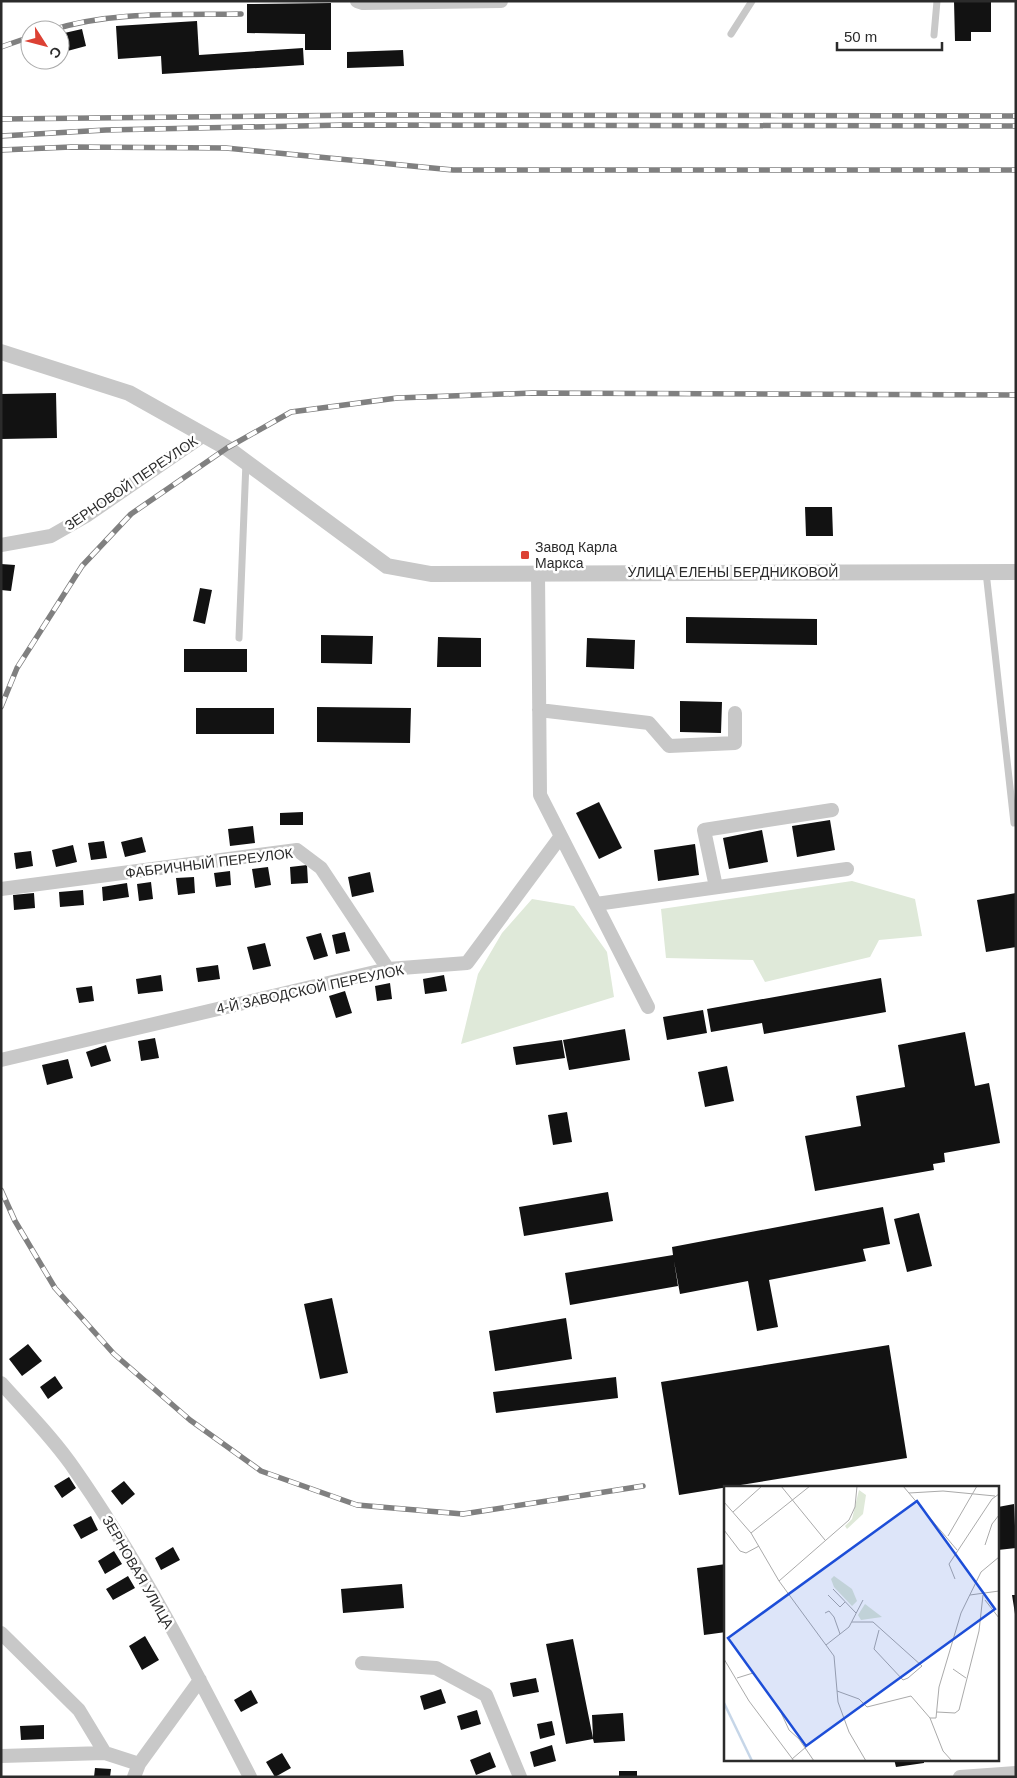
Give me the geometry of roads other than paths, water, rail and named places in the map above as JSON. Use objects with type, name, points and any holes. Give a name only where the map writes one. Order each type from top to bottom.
[{"type":"street","points":[[357,1],[363,3],[501,1]]},
{"type":"street","name":"УЛИЦА ЕЛЕНЫ БЕРДНИКОВОЙ","points":[[1,352],[129,393],[204,435],[246,462],[387,566],[430,574],[1016,572]]},
{"type":"street","name":"ЗЕРНОВОЙ ПЕРЕУЛОК","points":[[1,545],[51,536],[86,516],[204,435]]},
{"type":"street","points":[[538,573],[540,795],[648,1007]]},
{"type":"street","points":[[539,710],[649,723],[669,746],[734,744],[735,714]]},
{"type":"street","points":[[716,887],[704,830],[832,810]]},
{"type":"street","name":"4-Й ЗАВОДСКОЙ ПЕРЕУЛОК","points":[[1,1060],[388,969],[466,963],[561,836]]},
{"type":"street","name":"ФАБРИЧНЫЙ ПЕРЕУЛОК","points":[[1,889],[298,850],[321,868],[388,969]]},
{"type":"street","points":[[596,904],[847,869]]},
{"type":"street","name":"ЗЕРНОВАЯ УЛИЦА","points":[[1,1383],[74,1468],[126,1547],[200,1680],[250,1777]]},
{"type":"street","points":[[1,1633],[79,1710],[105,1753],[136,1770],[200,1680]]},
{"type":"street","points":[[362,1664],[436,1668],[486,1695],[520,1777]]},
{"type":"street","points":[[1,1756],[105,1753]]},
{"type":"street","points":[[960,1777],[1016,1773]]},
{"type":"lane","points":[[731,34],[752,1]]},
{"type":"lane","points":[[934,35],[936,1]]},
{"type":"lane","points":[[239,638],[246,462]]},
{"type":"lane","points":[[986,572],[1014,823]]},
{"type":"railway","points":[[70,25],[146,15],[241,14]]},
{"type":"railway","points":[[1,47],[20,40]]},
{"type":"railway","points":[[1,119],[370,115],[1016,116]]},
{"type":"railway","points":[[1,136],[106,130],[343,125],[1016,126]]},
{"type":"railway","points":[[1,150],[71,147],[226,148],[453,170],[1016,170]]},
{"type":"railway","points":[[1,707],[17,668],[82,566],[131,514],[227,448],[291,412],[397,398],[532,393],[1016,395]]},
{"type":"railway","points":[[1,1190],[15,1221],[55,1288],[114,1354],[190,1420],[261,1471],[357,1505],[463,1514],[643,1486]]},
{"type":"place","name":"Завод Карла Маркса","points":[[525,555]]}]
